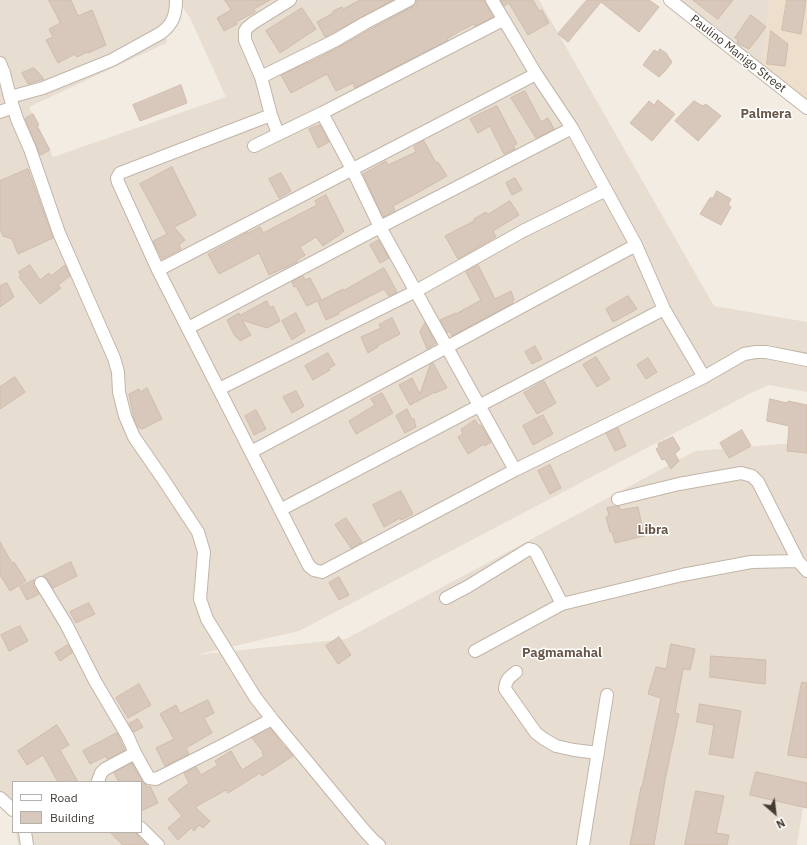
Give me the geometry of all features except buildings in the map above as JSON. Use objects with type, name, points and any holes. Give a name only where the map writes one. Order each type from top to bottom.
[{"type":"street","points":[[0,112],[11,102],[112,60],[161,33],[172,21],[176,0]]},
{"type":"street","points":[[278,134],[260,77],[245,40],[245,31],[253,22],[290,0]]},
{"type":"street","points":[[260,77],[329,43],[409,0]]},
{"type":"street","points":[[492,0],[536,74],[572,128],[636,245],[664,309],[704,377]]},
{"type":"street","name":"Paulino Manigo Street","points":[[670,0],[807,108]]},
{"type":"street","points":[[254,146],[322,113],[503,20]]},
{"type":"street","points":[[0,63],[11,102],[30,149],[59,232],[114,358],[118,372],[119,392],[125,416],[134,437],[198,532],[204,552],[200,599],[207,619],[255,697],[372,840],[379,845]]},
{"type":"street","points":[[158,270],[536,74]]},
{"type":"street","points":[[322,113],[352,169],[380,227],[515,470]]},
{"type":"street","points":[[271,115],[120,173],[117,178],[158,270],[309,566],[314,570],[322,572],[515,470],[704,377],[744,354],[766,352],[807,360]]},
{"type":"street","points":[[188,328],[572,128]]},
{"type":"street","points":[[218,389],[416,291],[523,232],[606,190]]},
{"type":"street","points":[[251,452],[636,245]]},
{"type":"street","points":[[280,510],[664,309]]},
{"type":"street","points":[[618,499],[679,484],[742,473],[752,476],[758,482],[798,561],[807,571]]},
{"type":"street","points":[[446,598],[467,587],[529,549],[536,553],[562,604]]},
{"type":"street","points":[[475,652],[562,604],[682,575],[751,562],[798,561]]},
{"type":"street","points":[[41,583],[66,624],[149,778],[156,779],[272,719]]},
{"type":"street","points":[[516,672],[509,677],[506,682],[505,689],[536,733],[556,746],[598,753]]},
{"type":"street","points":[[583,845],[607,695]]},
{"type":"street","points":[[98,781],[101,773],[105,769],[135,753]]},
{"type":"street","points":[[0,798],[12,809]]},
{"type":"street","points":[[142,829],[158,845]]},
{"type":"street","points":[[25,833],[27,845]]},
{"type":"shaded area","points":[[0,0],[174,0],[166,43],[29,107],[53,157],[226,97],[190,18],[178,0],[539,0],[714,306],[807,322],[807,392],[769,385],[751,393],[299,631],[195,655],[346,639],[695,451],[807,442],[807,782],[797,845],[18,845],[16,833],[142,833],[142,781],[12,781],[12,812],[10,802],[0,808]]},
{"type":"shaded area","points":[[670,0],[770,0],[762,68]]},
{"type":"shaded area","points":[[770,0],[807,0],[807,102],[762,68]]},
{"type":"district","name":"Palmera","points":[[766,114]]},
{"type":"district","name":"Libra","points":[[653,530]]},
{"type":"district","name":"Pagmamahal","points":[[562,653]]}]
